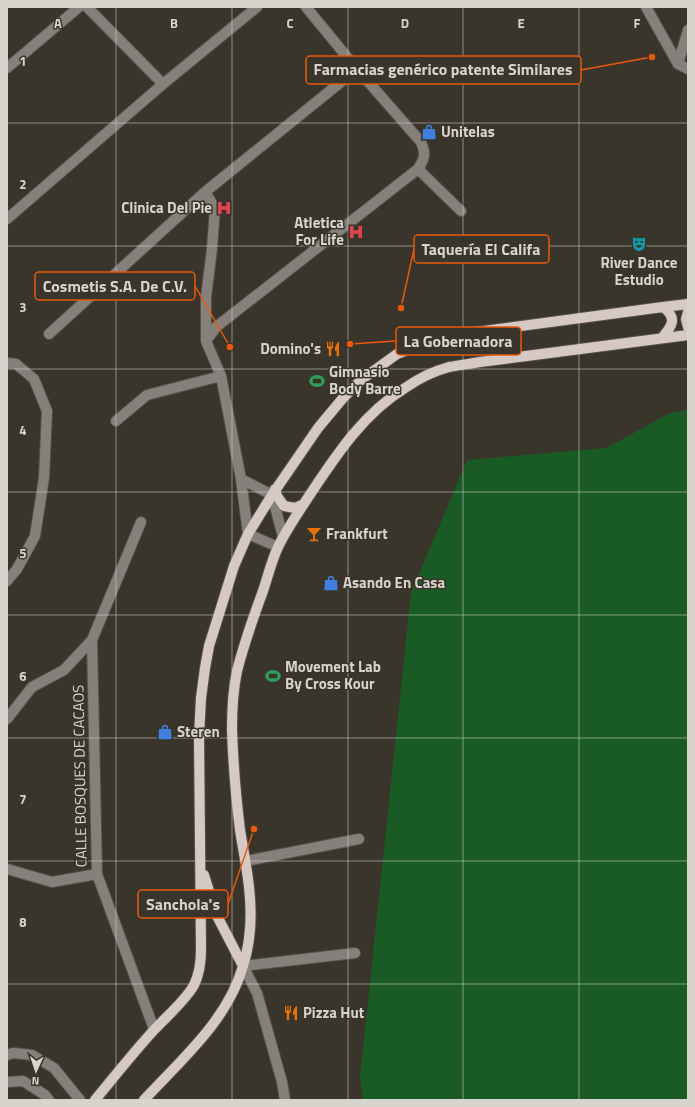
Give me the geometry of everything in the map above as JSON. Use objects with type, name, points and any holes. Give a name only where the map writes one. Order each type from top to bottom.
[{"type":"main road","points":[[95,1100],[154,1029],[181,1002],[194,986],[198,976],[201,949],[199,736],[201,698],[209,646],[226,588],[248,534],[274,492],[330,411],[361,380],[397,354],[417,346],[444,338],[469,333],[688,304]]},
{"type":"main road","points":[[662,338],[670,329],[672,322],[670,312],[663,307]]},
{"type":"main road","points":[[688,312],[686,319],[688,327]]},
{"type":"main road","points":[[144,1100],[200,1040],[217,1019],[233,993],[243,966],[248,942],[250,888],[240,831],[234,766],[232,728],[236,674],[278,547],[304,504],[355,431],[370,414],[404,388],[422,378],[447,368],[480,362],[688,335]]},
{"type":"main road","points":[[274,492],[284,506],[295,508],[304,504]]},
{"type":"main road","points":[[201,866],[216,914],[243,966]]},
{"type":"street","points":[[7,68],[79,7]]},
{"type":"street","points":[[87,7],[163,84]]},
{"type":"street","points":[[7,219],[163,84],[257,7]]},
{"type":"street","points":[[206,341],[216,327],[418,169],[424,161],[424,152],[420,142],[306,7]]},
{"type":"street","points":[[646,7],[678,64],[688,69]]},
{"type":"street","points":[[678,64],[688,30]]},
{"type":"street","points":[[49,334],[205,192],[357,69]]},
{"type":"street","points":[[418,169],[461,211]]},
{"type":"street","points":[[205,192],[215,208],[206,297],[206,341],[222,376],[241,479],[248,534],[278,547]]},
{"type":"street","points":[[7,363],[16,364],[34,379],[47,411],[44,478],[35,536],[17,569],[7,581]]},
{"type":"street","points":[[116,421],[147,395],[222,376]]},
{"type":"street","points":[[241,479],[274,492],[283,537]]},
{"type":"street","name":"CALLE BOSQUES DE CACAOS","points":[[141,522],[92,640],[97,874],[154,1029]]},
{"type":"street","points":[[7,719],[32,687],[64,670],[92,640]]},
{"type":"street","points":[[246,861],[360,839]]},
{"type":"street","points":[[7,869],[52,882],[97,874]]},
{"type":"street","points":[[285,1100],[282,1082],[257,993],[243,966],[355,952]]},
{"type":"street","points":[[7,1055],[13,1053],[32,1055],[54,1068],[80,1100]]},
{"type":"street","points":[[7,1082],[22,1081],[45,1095],[49,1100]]},
{"type":"green space","points":[[688,410],[688,1100],[363,1100],[360,1077],[411,593],[467,460],[606,448],[670,413]]},
{"type":"place","name":"Farmacias genérico patente Similares","points":[[652,57]]},
{"type":"place","name":"Unitelas","points":[[429,132]]},
{"type":"place","name":"Clinica Del Pie","points":[[224,208]]},
{"type":"place","name":"Atletica For Life","points":[[356,232]]},
{"type":"place","name":"River Dance Estudio","points":[[639,244]]},
{"type":"place","name":"Taquería El Califa","points":[[401,308]]},
{"type":"place","name":"La Gobernadora","points":[[350,344]]},
{"type":"place","name":"Cosmetis S.A. De C.V.","points":[[230,347]]},
{"type":"place","name":"Domino's","points":[[333,349]]},
{"type":"place","name":"Gimnasio Body Barre","points":[[317,381]]},
{"type":"place","name":"Frankfurt","points":[[314,534]]},
{"type":"place","name":"Asando En Casa","points":[[331,583]]},
{"type":"place","name":"Movement Lab By Cross Kour","points":[[273,676]]},
{"type":"place","name":"Steren","points":[[165,732]]},
{"type":"place","name":"Sanchola's","points":[[254,829]]},
{"type":"place","name":"Pizza Hut","points":[[291,1013]]}]
